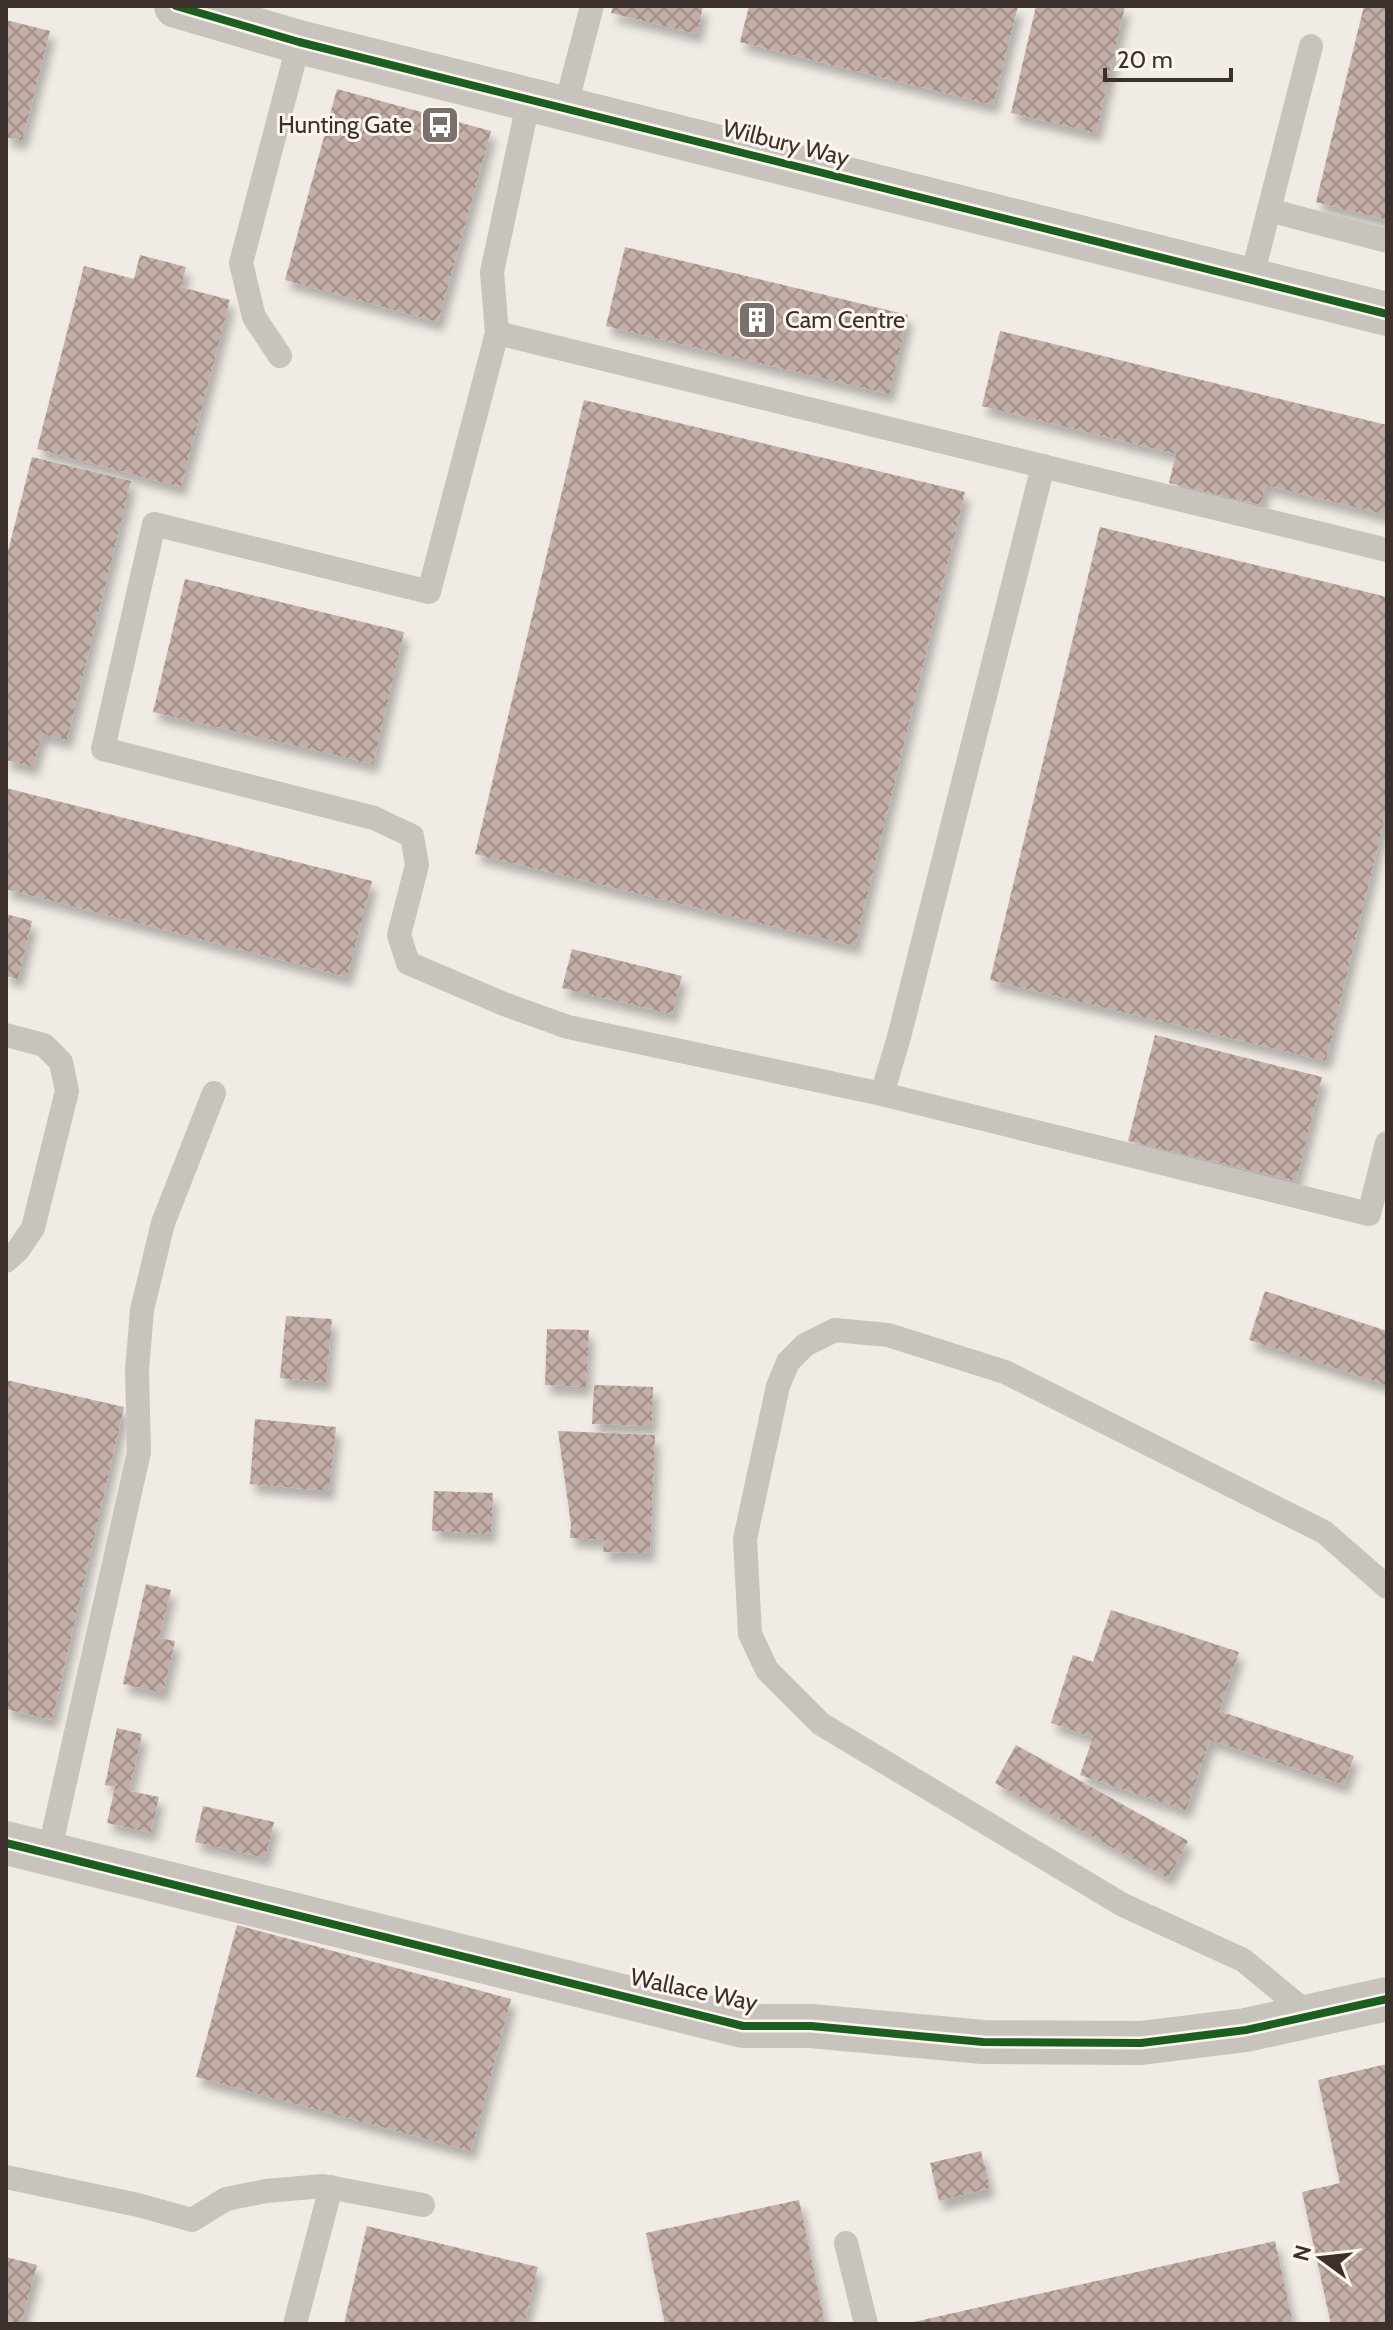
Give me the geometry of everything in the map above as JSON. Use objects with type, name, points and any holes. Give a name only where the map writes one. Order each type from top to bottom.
[{"type":"street","name":"Wilbury Way","points":[[182,7],[299,42],[1387,314]]},
{"type":"street","name":"Wallace Way","points":[[6,1843],[743,2026],[811,2026],[983,2042],[1141,2043],[1246,2030],[1387,1999]]},
{"type":"lane","points":[[592,6],[547,104],[492,272],[497,333],[429,592],[154,524],[103,749],[374,818],[412,836],[417,865],[399,935],[408,963],[504,1004],[568,1027],[882,1094],[1369,1214],[1387,1143]]},
{"type":"lane","points":[[280,356],[254,317],[241,263],[299,42]]},
{"type":"lane","points":[[1251,280],[1311,46]]},
{"type":"lane","points":[[1269,210],[1387,241]]},
{"type":"lane","points":[[497,333],[1387,550]]},
{"type":"lane","points":[[882,1094],[903,1022],[1043,466]]},
{"type":"lane","points":[[6,1035],[44,1045],[61,1062],[67,1091],[33,1228],[6,1261]]},
{"type":"lane","points":[[49,1853],[139,1452],[137,1370],[142,1310],[163,1223],[214,1093]]},
{"type":"lane","points":[[1311,2016],[1243,1960],[1123,1905],[821,1724],[767,1670],[750,1634],[745,1539],[778,1386],[788,1362],[805,1345],[835,1330],[888,1335],[1005,1372],[1324,1532],[1387,1587]]},
{"type":"lane","points":[[6,2177],[138,2205],[192,2220],[226,2199],[266,2191],[331,2187],[423,2205]]},
{"type":"lane","points":[[295,2324],[331,2187]]},
{"type":"lane","points":[[846,2243],[866,2324]]},
{"type":"building","points":[[613,6],[703,6],[697,34],[611,13]]},
{"type":"building","points":[[749,6],[1018,6],[993,105],[740,42]]},
{"type":"building","points":[[1036,6],[1125,6],[1096,133],[1011,113]]},
{"type":"building","points":[[1364,6],[1387,6],[1387,220],[1316,202]]},
{"type":"building","points":[[6,20],[50,31],[22,141],[6,137]]},
{"type":"building","points":[[337,89],[491,131],[438,322],[285,280]]},
{"type":"building","name":"Cam Centre","points":[[625,247],[908,315],[889,394],[606,326]]},
{"type":"building","points":[[140,255],[186,267],[181,287],[230,300],[181,487],[37,449],[84,266],[134,279]]},
{"type":"building","points":[[1000,331],[1387,425],[1387,515],[1266,485],[1261,505],[1169,483],[1176,454],[982,406]]},
{"type":"building","points":[[584,400],[965,492],[855,946],[475,854]]},
{"type":"building","points":[[32,457],[131,481],[67,740],[42,734],[33,767],[6,760],[6,559]]},
{"type":"building","points":[[1100,527],[1387,597],[1387,808],[1326,1061],[990,980]]},
{"type":"building","points":[[185,579],[404,632],[373,764],[153,712]]},
{"type":"building","points":[[6,788],[372,881],[347,977],[6,889]]},
{"type":"building","points":[[6,914],[32,921],[18,979],[6,976]]},
{"type":"building","points":[[572,949],[682,976],[672,1014],[562,988]]},
{"type":"building","points":[[1155,1035],[1322,1077],[1296,1181],[1128,1141]]},
{"type":"building","points":[[1265,1291],[1387,1331],[1387,1385],[1249,1340]]},
{"type":"building","points":[[286,1316],[332,1319],[326,1382],[280,1378]]},
{"type":"building","points":[[547,1329],[589,1330],[586,1387],[545,1385]]},
{"type":"building","points":[[6,1380],[124,1407],[52,1720],[6,1709]]},
{"type":"building","points":[[594,1385],[653,1387],[652,1426],[592,1424]]},
{"type":"building","points":[[255,1419],[336,1427],[329,1491],[250,1484]]},
{"type":"building","points":[[558,1431],[655,1435],[650,1553],[603,1552],[604,1540],[570,1538],[571,1524]]},
{"type":"building","points":[[434,1491],[493,1493],[491,1534],[432,1531]]},
{"type":"building","points":[[146,1584],[171,1590],[159,1638],[175,1641],[163,1693],[123,1684]]},
{"type":"building","points":[[1111,1610],[1239,1652],[1219,1711],[1354,1756],[1344,1785],[1210,1740],[1186,1810],[1080,1775],[1093,1737],[1051,1723],[1073,1655],[1093,1662]]},
{"type":"building","points":[[117,1728],[142,1734],[129,1791],[159,1797],[151,1833],[107,1823],[115,1787],[105,1785]]},
{"type":"building","points":[[1016,1745],[1188,1841],[1168,1878],[995,1783]]},
{"type":"building","points":[[203,1806],[274,1822],[265,1858],[195,1842]]},
{"type":"building","points":[[237,1925],[511,1999],[471,2151],[196,2077]]},
{"type":"building","points":[[1387,2064],[1387,2324],[1331,2324],[1302,2192],[1340,2183],[1318,2080]]},
{"type":"building","points":[[981,2151],[990,2188],[939,2201],[930,2163]]},
{"type":"building","points":[[799,2200],[825,2324],[665,2324],[646,2233]]},
{"type":"building","points":[[367,2226],[538,2267],[524,2324],[344,2324]]},
{"type":"building","points":[[1275,2241],[1293,2324],[909,2324],[909,2323]]},
{"type":"building","points":[[6,2257],[37,2265],[21,2324],[6,2321]]},
{"type":"cycle path","points":[[176,6],[299,42],[1387,314]]},
{"type":"cycle path","points":[[6,1843],[743,2026],[811,2026],[983,2042],[1141,2043],[1246,2030],[1387,1999]]},
{"type":"place","name":"Hunting Gate","points":[[440,125]]},
{"type":"place","name":"Cam Centre","points":[[757,320]]}]
